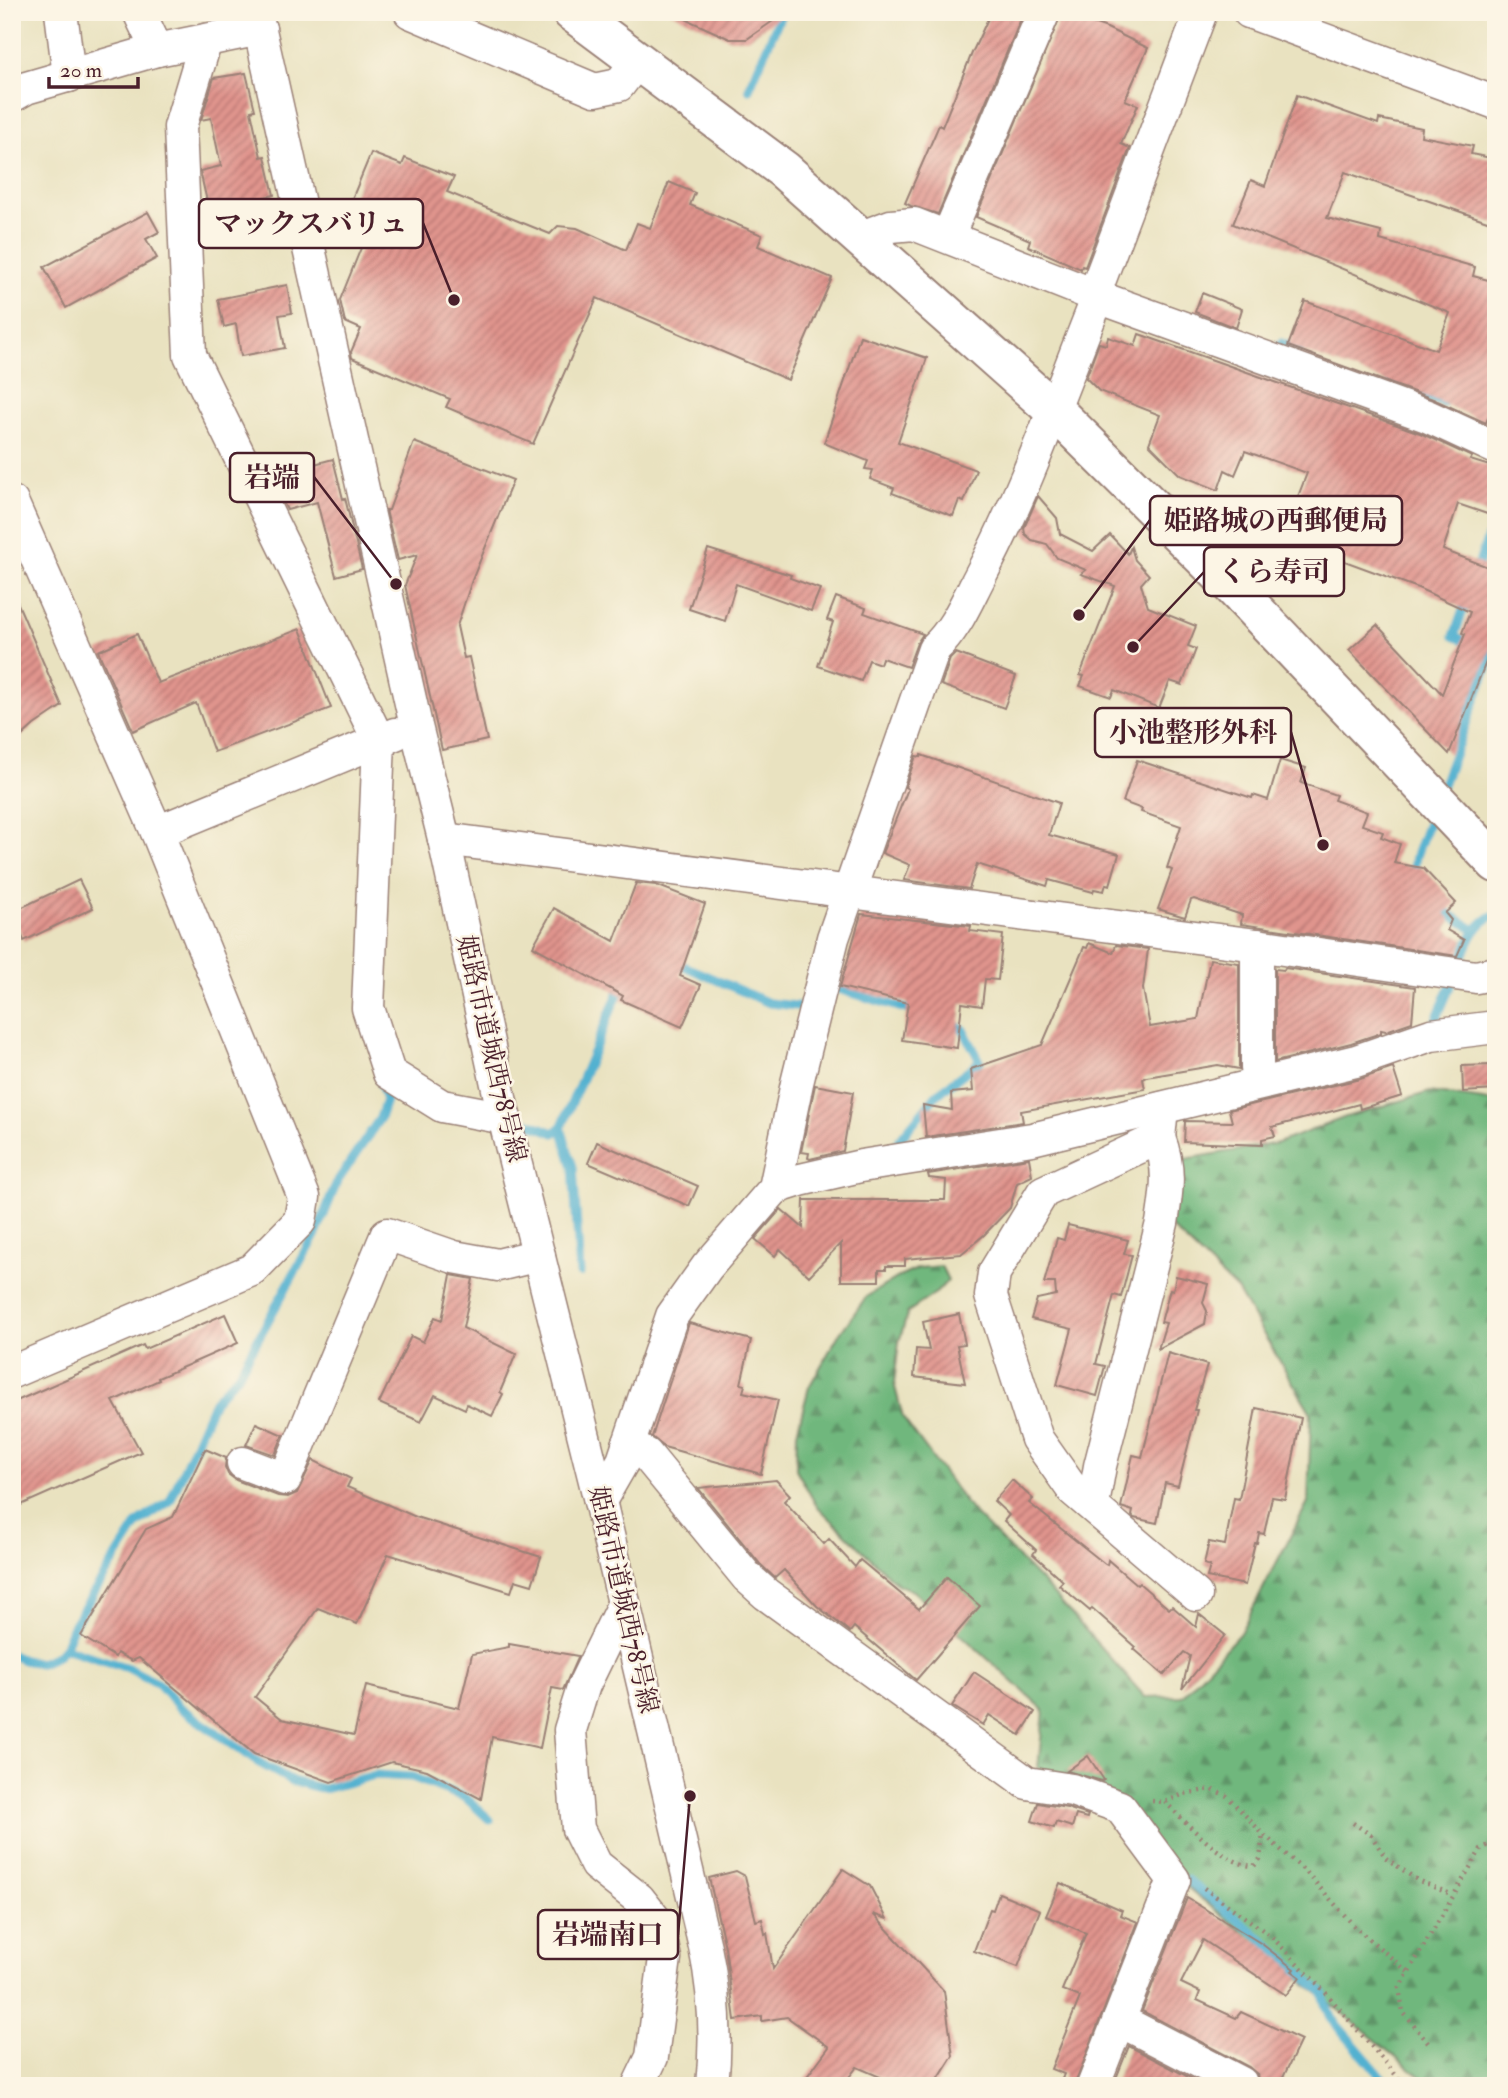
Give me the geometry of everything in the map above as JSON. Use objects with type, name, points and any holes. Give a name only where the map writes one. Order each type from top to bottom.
[{"type":"street","points":[[61,12],[69,76]]},
{"type":"street","points":[[139,12],[157,50]]},
{"type":"street","points":[[410,12],[595,90],[619,85],[638,60]]},
{"type":"street","points":[[572,12],[785,170],[1055,411],[1230,584],[1496,863]]},
{"type":"street","points":[[948,236],[1044,12]]},
{"type":"street","points":[[600,1501],[623,1461],[672,1316],[707,1267],[775,1188],[797,1083],[833,938],[934,649],[948,636],[997,544],[1055,411],[1100,298],[1201,12]]},
{"type":"street","points":[[1250,12],[1496,103]]},
{"type":"street","points":[[12,96],[26,88],[157,50],[206,40],[258,21]]},
{"type":"street","name":"姫路市道城西78号線","points":[[258,21],[505,1118],[600,1501],[713,1982],[716,2018],[712,2080]]},
{"type":"street","points":[[206,40],[180,127],[190,355],[379,741],[368,1008],[389,1073],[442,1105],[505,1118]]},
{"type":"street","points":[[859,238],[891,226],[914,224],[1100,298],[1427,416],[1496,448]]},
{"type":"street","points":[[12,502],[157,832],[304,1198],[300,1221],[251,1270],[12,1372]]},
{"type":"street","points":[[157,832],[416,726]]},
{"type":"street","points":[[444,839],[1257,945],[1476,977],[1496,973]]},
{"type":"street","points":[[1257,945],[1257,1068],[1260,1083]]},
{"type":"street","points":[[1196,1595],[1073,1490],[1037,1439],[991,1296],[994,1273],[1043,1192],[1161,1123],[1260,1083],[1356,1061],[1429,1036],[1496,1027]]},
{"type":"street","points":[[775,1188],[861,1166],[1032,1139],[1161,1123]]},
{"type":"street","points":[[1093,1505],[1100,1466],[1162,1223],[1169,1183],[1161,1123]]},
{"type":"street","points":[[243,1463],[285,1479],[387,1234],[454,1257],[498,1265],[539,1255]]},
{"type":"street","points":[[628,1445],[646,1454],[747,1577],[766,1594],[1027,1783],[1072,1790],[1120,1807],[1174,1880],[1093,2086]]},
{"type":"street","points":[[624,1603],[584,1685],[570,1730],[578,1829],[596,1865],[639,1899],[657,1922],[666,1958],[652,2057],[638,2086]]},
{"type":"street","points":[[1119,2020],[1241,2083]]},
{"type":"path","points":[[1153,1808],[1147,1800],[1166,1802],[1184,1794],[1211,1789],[1227,1797],[1307,1873],[1355,1927],[1408,1972]]},
{"type":"path","points":[[1166,1802],[1208,1842],[1242,1866],[1254,1866],[1260,1859],[1263,1833]]},
{"type":"path","points":[[1353,1823],[1371,1835],[1386,1858],[1417,1881],[1453,1895]]},
{"type":"path","points":[[1428,2043],[1403,2012],[1399,1988],[1481,1849],[1491,1844],[1496,1846]]},
{"type":"path","points":[[1174,1880],[1190,1878],[1270,1936],[1326,1993],[1401,2081],[1417,2086]]},
{"type":"green space","points":[[1430,1092],[1496,1102],[1496,2086],[1437,2086],[1427,2082],[1181,1882],[1127,1810],[1038,1768],[1044,1710],[913,1591],[897,1584],[816,1505],[796,1469],[797,1432],[809,1387],[838,1336],[866,1297],[919,1268],[941,1266],[948,1280],[937,1292],[908,1312],[899,1342],[894,1383],[903,1418],[971,1510],[1047,1587],[1145,1697],[1182,1696],[1240,1633],[1308,1502],[1311,1413],[1237,1290],[1150,1207],[1150,1165],[1278,1143],[1346,1117]]},
{"type":"building","points":[[670,12],[786,12],[747,39],[730,39]]},
{"type":"building","points":[[991,12],[1024,12],[938,214],[911,206],[905,203],[939,125],[942,127]]},
{"type":"building","points":[[1062,12],[1107,28],[1148,48],[1125,100],[1138,105],[1121,144],[1130,148],[1085,267],[1082,266],[1081,269],[1028,246],[1030,240],[976,217]]},
{"type":"building","points":[[246,73],[255,110],[251,111],[261,157],[265,156],[274,195],[209,210],[200,171],[221,166],[211,118],[201,120],[214,78]]},
{"type":"building","points":[[1297,95],[1378,124],[1379,119],[1422,128],[1421,136],[1473,146],[1471,154],[1496,159],[1496,224],[1345,172],[1327,218],[1381,232],[1380,240],[1475,267],[1473,276],[1496,282],[1496,415],[1490,413],[1486,423],[1433,399],[1288,346],[1305,301],[1436,350],[1450,313],[1233,224],[1251,180],[1265,186]]},
{"type":"building","points":[[371,153],[402,165],[405,158],[454,177],[447,192],[550,234],[558,226],[577,228],[626,250],[637,223],[650,228],[669,182],[695,193],[690,205],[762,235],[758,246],[832,278],[788,380],[597,298],[533,444],[446,407],[450,399],[352,358],[351,352],[361,329],[345,322],[340,300],[367,233],[342,223]]},
{"type":"building","points":[[148,212],[159,232],[146,239],[157,258],[66,308],[44,267]]},
{"type":"building","points":[[287,285],[292,313],[279,315],[285,348],[241,356],[236,324],[224,327],[218,299]]},
{"type":"building","points":[[1202,293],[1242,309],[1236,328],[1195,312]]},
{"type":"building","points":[[1139,334],[1420,433],[1472,457],[1470,460],[1496,468],[1496,517],[1458,504],[1443,550],[1496,570],[1496,637],[1449,754],[1349,650],[1377,625],[1442,694],[1465,634],[1462,633],[1470,612],[1418,588],[1282,538],[1307,473],[1245,451],[1235,475],[1225,470],[1218,490],[1180,475],[1149,444],[1160,415],[1099,391],[1086,378],[1099,343],[1106,345],[1108,337],[1135,346]]},
{"type":"building","points":[[860,336],[927,358],[898,442],[976,470],[964,502],[959,500],[953,516],[892,493],[894,488],[870,479],[873,470],[865,469],[868,461],[824,443]]},
{"type":"building","points":[[414,442],[513,480],[472,580],[457,626],[464,658],[469,657],[487,740],[442,750],[405,585],[417,555],[398,560],[386,510],[389,510]]},
{"type":"building","points":[[333,459],[362,569],[336,576],[317,502],[287,510],[270,476]]},
{"type":"building","points":[[1038,496],[1057,518],[1060,534],[1093,551],[1110,535],[1128,554],[1131,547],[1135,560],[1149,575],[1141,584],[1148,607],[1196,626],[1188,646],[1196,649],[1182,685],[1170,681],[1159,708],[1114,690],[1111,697],[1080,686],[1084,676],[1080,675],[1115,586],[1081,574],[1086,570],[1057,558],[1047,544],[1032,540],[1025,534],[1024,528]]},
{"type":"building","points":[[708,549],[791,575],[790,578],[820,589],[811,611],[736,584],[725,621],[689,609]]},
{"type":"building","points":[[12,590],[62,706],[34,725],[12,745]]},
{"type":"building","points":[[836,597],[866,608],[864,613],[923,634],[908,667],[882,658],[880,664],[869,660],[861,681],[818,666],[833,622],[827,620]]},
{"type":"building","points":[[300,629],[331,708],[214,752],[196,703],[133,731],[98,651],[137,634],[158,683]]},
{"type":"building","points":[[956,653],[1016,676],[1004,708],[941,685],[950,659]]},
{"type":"building","points":[[921,755],[1059,803],[1049,835],[1119,854],[1110,885],[1106,884],[1104,891],[1094,889],[1093,892],[1049,880],[1047,886],[977,864],[969,889],[904,880],[910,865],[882,853],[908,789],[905,787],[916,756]]},
{"type":"building","points":[[1137,760],[1252,798],[1253,795],[1268,800],[1280,760],[1306,768],[1301,783],[1336,795],[1334,800],[1367,812],[1362,825],[1383,832],[1381,837],[1400,844],[1394,863],[1423,868],[1456,903],[1445,913],[1451,920],[1447,930],[1464,940],[1457,956],[1241,924],[1242,915],[1194,899],[1191,900],[1185,917],[1158,909],[1172,870],[1167,868],[1181,826],[1141,812],[1142,809],[1123,802]]},
{"type":"building","points":[[79,880],[93,908],[24,941],[12,912]]},
{"type":"building","points":[[636,883],[656,885],[705,904],[680,976],[701,985],[682,1027],[621,1000],[623,996],[533,946],[554,908],[614,941]]},
{"type":"building","points":[[861,914],[971,926],[970,931],[1003,935],[998,980],[985,979],[982,1006],[962,1003],[957,1048],[902,1040],[908,1003],[840,987]]},
{"type":"building","points":[[1089,943],[1113,953],[1116,945],[1148,949],[1143,989],[1150,1027],[1198,1019],[1210,959],[1239,963],[1239,1069],[1218,1065],[1147,1077],[1143,1079],[1145,1089],[1021,1111],[1023,1122],[926,1137],[923,1105],[952,1110],[951,1093],[973,1091],[971,1069],[1042,1045],[1084,947],[1087,948]]},
{"type":"building","points":[[1285,968],[1415,987],[1412,1022],[1386,1031],[1381,1030],[1381,1033],[1351,1043],[1275,1062],[1275,969]]},
{"type":"building","points":[[1462,1066],[1496,1067],[1496,1090],[1463,1092]]},
{"type":"building","points":[[1393,1068],[1402,1096],[1360,1109],[1359,1104],[1272,1127],[1275,1136],[1262,1139],[1262,1145],[1184,1142],[1185,1121],[1232,1122],[1229,1110],[1360,1079]]},
{"type":"building","points":[[815,1085],[853,1092],[843,1151],[810,1159],[809,1153],[801,1152]]},
{"type":"building","points":[[597,1142],[698,1186],[689,1206],[588,1163]]},
{"type":"building","points":[[1029,1158],[1032,1176],[1017,1183],[1010,1208],[961,1254],[905,1259],[905,1266],[886,1266],[886,1269],[879,1269],[879,1281],[841,1281],[841,1243],[809,1276],[780,1249],[775,1256],[755,1239],[781,1209],[803,1228],[804,1200],[945,1200],[946,1180],[929,1178],[928,1174]]},
{"type":"building","points":[[1068,1225],[1128,1240],[1124,1254],[1132,1255],[1121,1297],[1114,1295],[1096,1364],[1105,1366],[1097,1396],[1057,1385],[1072,1329],[1031,1319],[1037,1299],[1056,1295],[1055,1283],[1044,1283],[1057,1238],[1064,1240]]},
{"type":"building","points":[[451,1275],[473,1279],[463,1328],[516,1354],[500,1392],[503,1394],[492,1416],[467,1404],[465,1409],[435,1395],[421,1422],[379,1403],[411,1336],[423,1342],[435,1317],[442,1320]]},
{"type":"building","points":[[1176,1276],[1208,1284],[1203,1303],[1207,1311],[1205,1324],[1158,1349],[1166,1323],[1161,1322]]},
{"type":"building","points":[[225,1314],[238,1343],[113,1401],[141,1452],[12,1509],[12,1403],[143,1345],[145,1349]]},
{"type":"building","points":[[959,1314],[965,1344],[957,1345],[965,1383],[914,1377],[916,1349],[929,1350],[923,1322]]},
{"type":"building","points":[[689,1323],[751,1340],[741,1384],[745,1385],[743,1392],[778,1400],[761,1474],[664,1447],[652,1437]]},
{"type":"building","points":[[1168,1353],[1207,1365],[1194,1410],[1197,1410],[1178,1486],[1165,1483],[1157,1523],[1134,1518],[1133,1511],[1121,1507],[1133,1455],[1142,1457]]},
{"type":"building","points":[[1256,1408],[1301,1418],[1285,1499],[1272,1497],[1264,1534],[1259,1533],[1255,1543],[1245,1585],[1207,1577],[1210,1566],[1204,1564],[1209,1542],[1225,1545],[1234,1498],[1239,1499]]},
{"type":"building","points":[[256,1423],[283,1435],[275,1455],[246,1445]]},
{"type":"building","points":[[205,1449],[226,1458],[225,1467],[228,1474],[236,1480],[278,1496],[288,1497],[297,1493],[313,1460],[351,1479],[347,1487],[416,1517],[541,1557],[532,1585],[515,1580],[511,1592],[388,1554],[357,1624],[318,1608],[255,1697],[282,1719],[354,1735],[366,1686],[459,1708],[472,1654],[509,1647],[509,1644],[578,1656],[563,1690],[552,1688],[540,1748],[492,1737],[481,1799],[427,1770],[392,1762],[331,1782],[254,1754],[139,1658],[132,1661],[117,1653],[115,1657],[81,1636],[146,1529],[173,1517]]},
{"type":"building","points":[[776,1480],[790,1495],[784,1501],[824,1544],[829,1539],[855,1567],[860,1560],[919,1609],[947,1577],[980,1606],[916,1680],[854,1627],[850,1632],[817,1606],[784,1570],[775,1578],[760,1564],[698,1488]]},
{"type":"building","points":[[1012,1480],[1033,1499],[1029,1503],[1105,1564],[1107,1565],[1108,1560],[1137,1585],[1139,1583],[1169,1609],[1172,1606],[1196,1627],[1199,1614],[1225,1635],[1182,1689],[1190,1656],[1184,1652],[1164,1675],[1092,1608],[1090,1611],[1059,1585],[1063,1581],[1033,1554],[1036,1550],[1004,1521],[1009,1515],[994,1501]]},
{"type":"building","points":[[974,1672],[1035,1712],[1020,1735],[989,1715],[983,1725],[952,1706]]},
{"type":"building","points":[[1088,1756],[1104,1780],[1067,1771]]},
{"type":"building","points":[[1038,1803],[1088,1815],[1087,1818],[1076,1815],[1072,1827],[1056,1822],[1054,1828],[1032,1821]]},
{"type":"building","points":[[843,1869],[870,1886],[887,1919],[873,1914],[944,1991],[953,2056],[934,2086],[901,2086],[857,2067],[842,2086],[800,2086],[829,2047],[787,2017],[762,2021],[762,2016],[735,2020],[725,1947],[709,1878],[736,1871],[745,1876],[756,1921],[762,1919],[765,1934],[767,1933],[773,1969]]},
{"type":"building","points":[[1060,1883],[1122,1910],[1120,1915],[1138,1922],[1075,2084],[1062,2079],[1064,2074],[1051,2069],[1080,1997],[1062,1990],[1086,1933],[1046,1916]]},
{"type":"building","points":[[999,1893],[1040,1910],[1018,1967],[974,1951]]},
{"type":"building","points":[[1187,1898],[1262,1944],[1294,1969],[1292,1971],[1300,1977],[1286,1995],[1203,1940],[1181,1983],[1200,1992],[1197,2000],[1236,2018],[1241,2012],[1301,2040],[1279,2086],[1259,2086],[1257,2074],[1249,2067],[1142,2011]]},
{"type":"building","points":[[1129,2046],[1206,2086],[1113,2086]]},
{"type":"waterway","points":[[749,89],[782,12]]},
{"type":"waterway","points":[[1273,350],[1276,351],[1281,343],[1299,350]]},
{"type":"waterway","points":[[1391,383],[1443,403]]},
{"type":"waterway","points":[[1476,572],[1496,514]]},
{"type":"waterway","points":[[1440,792],[1493,653],[1454,636],[1467,599]]},
{"type":"waterway","points":[[1412,878],[1416,856],[1432,812]]},
{"type":"waterway","points":[[1438,907],[1475,930]]},
{"type":"waterway","points":[[1458,968],[1476,930],[1496,914]]},
{"type":"waterway","points":[[675,962],[769,1003],[806,1007],[807,1004]]},
{"type":"waterway","points":[[1432,1029],[1453,980]]},
{"type":"waterway","points":[[522,1120],[554,1133],[561,1128],[623,982]]},
{"type":"waterway","points":[[828,986],[919,1013]]},
{"type":"waterway","points":[[899,1140],[937,1094],[980,1061],[963,1029],[948,1023]]},
{"type":"waterway","points":[[12,1655],[40,1663],[57,1656],[64,1648],[74,1624],[138,1523],[170,1501],[214,1401],[238,1375],[317,1232],[337,1182],[380,1118],[386,1100],[379,1076]]},
{"type":"waterway","points":[[561,1128],[573,1167],[580,1273]]},
{"type":"waterway","points":[[64,1648],[128,1668],[159,1684],[179,1707],[256,1761],[292,1781],[324,1789],[375,1775],[412,1777],[466,1798],[490,1820]]},
{"type":"waterway","points":[[1187,1880],[1266,1942],[1322,1992],[1331,2018],[1389,2086]]},
{"type":"place","name":"マックスバリュ","points":[[454,300]]},
{"type":"place","name":"岩端","points":[[396,584]]},
{"type":"place","name":"姫路城の西郵便局","points":[[1079,615]]},
{"type":"place","name":"くら寿司","points":[[1133,647]]},
{"type":"place","name":"小池整形外科","points":[[1323,845]]},
{"type":"place","name":"岩端南口","points":[[690,1796]]}]
